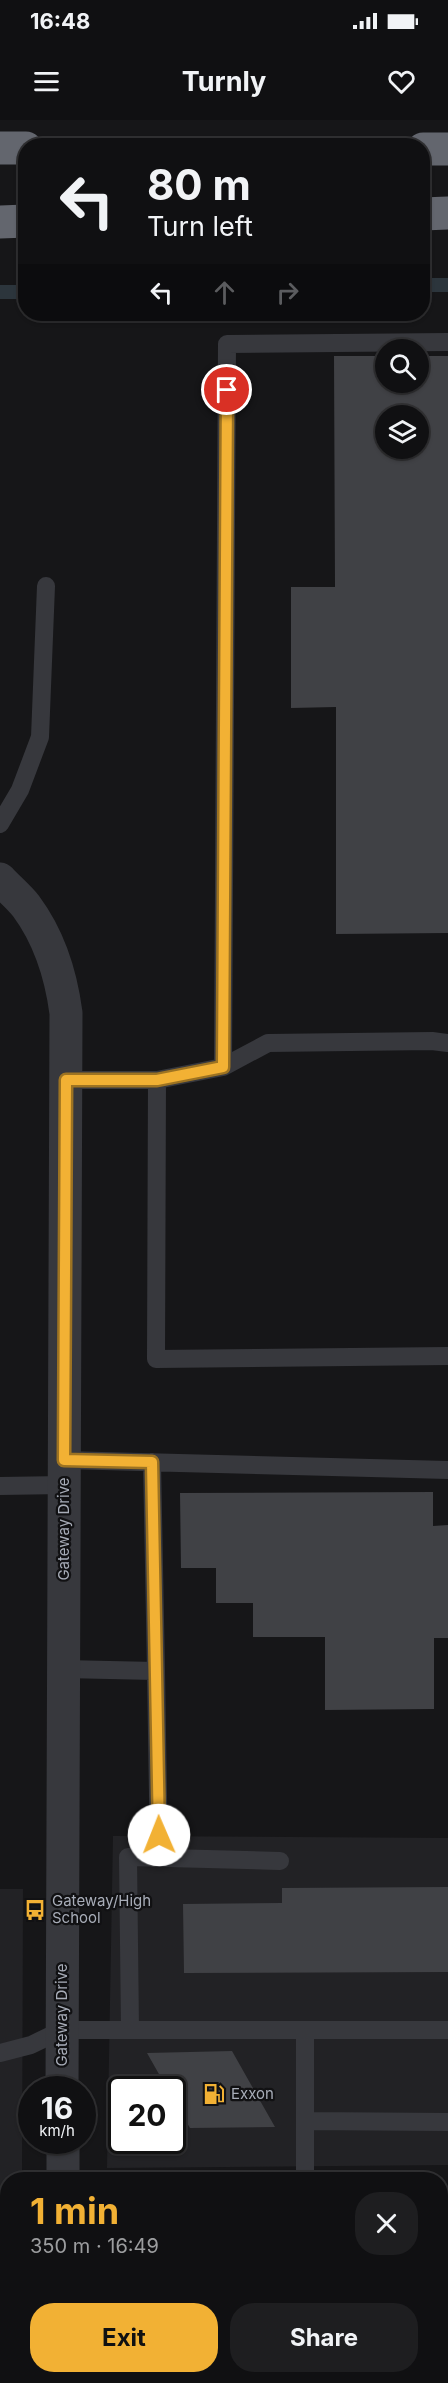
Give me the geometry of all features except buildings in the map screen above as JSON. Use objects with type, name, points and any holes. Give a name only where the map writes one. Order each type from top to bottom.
[{"type":"highway","points":[[0,148],[18,148]]},
{"type":"highway","points":[[430,149],[448,149]]},
{"type":"highway","points":[[430,214],[448,213]]},
{"type":"highway","points":[[0,222],[18,221]]},
{"type":"street","name":"Gateway Drive","points":[[0,879],[26,907],[53,957],[66,1013],[62,2076]]},
{"type":"street","points":[[63,2154],[63,2172]]},
{"type":"lane","points":[[223,1067],[227,344],[448,342]]},
{"type":"lane","points":[[0,824],[20,790],[40,737],[46,586]]},
{"type":"lane","points":[[66,1080],[157,1080],[223,1067],[268,1043],[432,1041],[448,1043]]},
{"type":"lane","points":[[157,1080],[156,1359],[448,1356]]},
{"type":"lane","points":[[152,1462],[159,1858]]},
{"type":"lane","points":[[0,1486],[64,1473],[152,1462],[448,1470]]},
{"type":"lane","points":[[63,1669],[156,1671]]},
{"type":"lane","points":[[130,2029],[128,1857],[280,1861]]},
{"type":"lane","points":[[0,2053],[31,2045],[62,2030],[448,2030]]},
{"type":"lane","points":[[305,2030],[305,2172]]},
{"type":"lane","points":[[305,2121],[448,2122]]},
{"type":"shaded area","points":[[430,278],[448,278],[448,292],[430,292]]},
{"type":"shaded area","points":[[0,285],[18,285],[18,299],[0,299]]},
{"type":"shaded area","points":[[113,1836],[448,1838],[448,2165],[107,2168],[108,2113],[108,2154],[186,2154],[186,2076],[109,2076]]},
{"type":"shaded area","points":[[0,1889],[23,1889],[22,2076],[18,2076],[18,2154],[22,2154],[22,2172],[0,2172]]},
{"type":"place","name":"Gateway/High School","points":[[35,1910]]},
{"type":"place","name":"Exxon","points":[[214,2094]]},
{"type":"route","points":[[159,1835],[152,1462],[64,1460],[66,1080],[157,1080],[223,1067],[227,390]]}]
